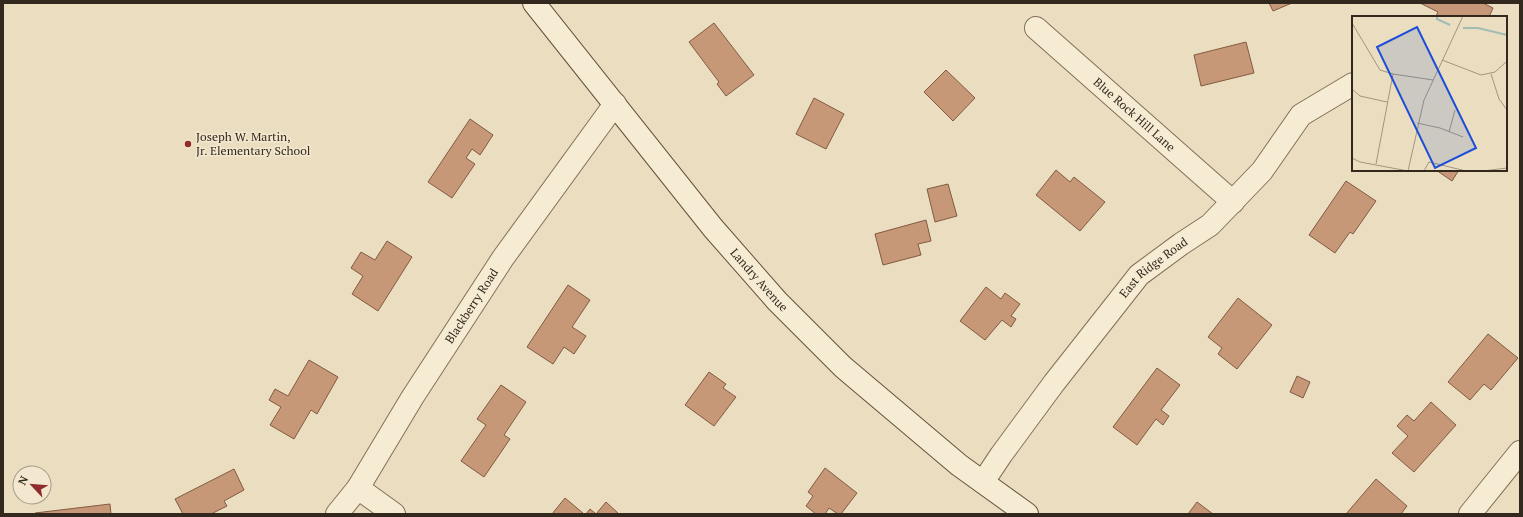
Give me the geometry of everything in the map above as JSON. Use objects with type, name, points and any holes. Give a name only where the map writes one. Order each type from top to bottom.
[{"type":"street","name":"Landry Avenue","points":[[534,3],[712,228],[777,301],[843,368],[959,465],[1027,514]]},
{"type":"street","name":"Blue Rock Hill Lane","points":[[1036,28],[1233,202]]},
{"type":"street","name":"East Ridge Road","points":[[983,482],[1054,383],[1139,275],[1210,225],[1262,171],[1301,115],[1352,85]]},
{"type":"street","name":"Blackberry Road","points":[[336,514],[358,488],[412,398],[503,258],[615,104]]},
{"type":"street","points":[[1470,514],[1520,452]]},
{"type":"street","points":[[358,488],[394,514]]},
{"type":"building","points":[[1269,3],[1292,3],[1273,11]]},
{"type":"building","points":[[1420,3],[1483,3],[1493,8],[1489,16],[1436,16],[1438,12]]},
{"type":"building","points":[[714,23],[754,75],[726,96],[717,84],[719,82],[689,42]]},
{"type":"building","points":[[1246,42],[1254,73],[1201,86],[1194,55]]},
{"type":"building","points":[[946,70],[975,98],[953,121],[924,92]]},
{"type":"building","points":[[814,98],[844,114],[826,149],[796,134]]},
{"type":"building","points":[[470,119],[493,135],[480,155],[472,149],[466,158],[475,164],[452,198],[428,182]]},
{"type":"building","points":[[1056,170],[1070,182],[1074,177],[1105,202],[1080,231],[1036,195]]},
{"type":"building","points":[[1437,171],[1458,171],[1452,181]]},
{"type":"building","points":[[1346,181],[1376,201],[1353,234],[1350,232],[1335,253],[1309,235]]},
{"type":"building","points":[[948,184],[957,216],[935,222],[927,189]]},
{"type":"building","points":[[926,220],[931,241],[918,244],[921,255],[883,265],[875,234]]},
{"type":"building","points":[[387,241],[412,257],[378,311],[352,294],[363,276],[351,268],[361,252],[375,260]]},
{"type":"building","points":[[568,285],[590,300],[572,327],[586,336],[574,354],[564,347],[553,364],[527,347]]},
{"type":"building","points":[[986,287],[1001,299],[1005,293],[1020,304],[1011,316],[1016,319],[1011,327],[1002,320],[985,340],[960,321]]},
{"type":"building","points":[[1238,298],[1272,325],[1237,369],[1218,354],[1222,348],[1208,337]]},
{"type":"building","points":[[1488,334],[1518,358],[1491,390],[1484,384],[1470,400],[1448,382]]},
{"type":"building","points":[[309,360],[338,377],[317,414],[311,410],[294,439],[270,425],[281,407],[269,400],[275,389],[288,396]]},
{"type":"building","points":[[1157,368],[1180,385],[1161,410],[1169,416],[1163,425],[1156,419],[1137,445],[1113,427]]},
{"type":"building","points":[[709,372],[726,384],[723,388],[736,397],[714,426],[685,405]]},
{"type":"building","points":[[1297,376],[1310,382],[1303,398],[1290,392]]},
{"type":"building","points":[[501,385],[526,402],[504,435],[510,439],[484,477],[461,461],[486,425],[477,419]]},
{"type":"building","points":[[1431,402],[1456,425],[1414,472],[1392,453],[1408,436],[1397,426],[1407,415],[1414,421]]},
{"type":"building","points":[[825,468],[857,493],[841,514],[838,514],[829,508],[825,514],[816,514],[806,506],[813,496],[808,492]]},
{"type":"building","points":[[234,469],[244,490],[224,501],[227,506],[211,514],[183,514],[175,499]]},
{"type":"building","points":[[1376,479],[1407,506],[1401,514],[1346,514]]},
{"type":"building","points":[[565,498],[584,514],[552,514]]},
{"type":"building","points":[[606,502],[619,514],[596,514]]},
{"type":"building","points":[[1197,502],[1213,514],[1188,514]]},
{"type":"building","points":[[110,504],[111,514],[35,514],[35,513]]},
{"type":"building","points":[[590,509],[596,514],[586,514]]},
{"type":"place","name":"Joseph W. Martin, Jr. Elementary School","points":[[188,144]]}]
